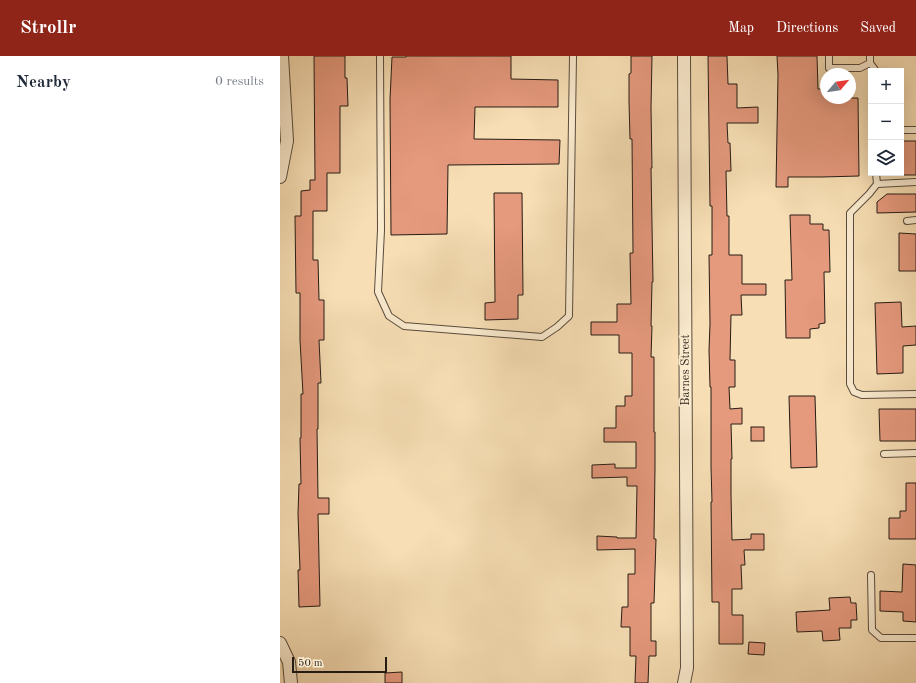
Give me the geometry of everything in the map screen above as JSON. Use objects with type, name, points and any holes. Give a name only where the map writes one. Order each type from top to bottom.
[{"type":"street","points":[[280,177],[287,141],[282,56]]},
{"type":"street","name":"Barnes Street","points":[[684,56],[688,668],[684,683]]},
{"type":"street","points":[[280,642],[284,663],[291,683]]},
{"type":"lane","points":[[380,56],[382,230],[378,292],[390,316],[404,326],[542,337],[557,327],[569,316],[573,56]]},
{"type":"lane","points":[[829,56],[829,68],[860,68],[870,63]]},
{"type":"lane","points":[[870,56],[870,63],[874,68]]},
{"type":"lane","points":[[904,130],[916,130]]},
{"type":"lane","points":[[876,176],[877,184],[850,213],[850,384],[854,392],[862,395],[916,394]]},
{"type":"lane","points":[[877,184],[916,182]]},
{"type":"lane","points":[[908,221],[916,220]]},
{"type":"lane","points":[[884,454],[916,452]]},
{"type":"lane","points":[[871,575],[872,630],[881,638],[916,638]]},
{"type":"building","points":[[314,56],[345,56],[345,78],[347,78],[348,106],[340,106],[340,173],[327,173],[327,211],[313,211],[313,260],[318,260],[319,300],[324,300],[324,340],[319,340],[321,383],[318,383],[318,498],[329,498],[329,514],[318,514],[320,606],[299,607],[298,570],[300,570],[298,514],[299,484],[301,484],[301,394],[303,394],[300,340],[300,293],[296,293],[295,216],[301,216],[301,191],[310,190],[310,180],[315,180]]},
{"type":"building","points":[[511,56],[511,79],[558,80],[558,107],[475,107],[474,139],[560,140],[559,164],[448,165],[447,234],[391,235],[390,99],[392,57]]},
{"type":"building","points":[[631,56],[652,56],[651,168],[653,282],[651,357],[654,357],[654,539],[656,539],[654,603],[651,603],[651,641],[656,641],[656,656],[649,656],[648,683],[635,683],[636,656],[630,656],[630,627],[621,627],[622,607],[628,607],[628,574],[635,574],[635,549],[597,550],[597,536],[636,538],[637,486],[627,486],[627,477],[592,478],[592,465],[615,464],[615,468],[636,468],[636,442],[604,442],[604,428],[616,428],[616,406],[625,406],[625,396],[632,396],[632,353],[619,353],[619,335],[591,335],[591,322],[617,322],[617,304],[631,304],[630,253],[633,253],[632,139],[630,139],[629,74],[631,73]]},
{"type":"building","points":[[708,56],[727,56],[728,84],[737,84],[737,108],[758,107],[758,123],[727,123],[728,143],[730,143],[731,171],[726,171],[727,216],[729,216],[729,255],[742,255],[742,284],[766,284],[766,295],[741,295],[742,315],[731,315],[730,360],[735,360],[735,387],[729,387],[730,409],[742,408],[742,424],[731,424],[732,540],[751,539],[751,534],[764,534],[764,550],[744,550],[745,565],[741,565],[742,589],[732,589],[732,615],[743,615],[743,644],[719,644],[719,602],[712,602],[709,255],[712,255],[712,206],[710,206]]},
{"type":"building","points":[[777,56],[817,56],[820,104],[856,104],[856,98],[858,98],[859,176],[788,177],[788,187],[776,187]]},
{"type":"building","points":[[904,141],[916,141],[916,175],[904,175]]},
{"type":"building","points":[[494,193],[522,193],[523,295],[518,295],[518,319],[485,320],[485,303],[495,302]]},
{"type":"building","points":[[887,194],[916,194],[916,212],[877,213],[877,202]]},
{"type":"building","points":[[790,215],[810,215],[810,224],[823,224],[823,230],[829,230],[830,272],[824,272],[825,323],[819,324],[819,328],[810,329],[810,338],[786,338],[785,280],[792,280]]},
{"type":"building","points":[[899,233],[916,234],[916,271],[899,271]]},
{"type":"building","points":[[901,302],[902,327],[916,326],[916,345],[903,346],[903,373],[877,374],[875,303]]},
{"type":"building","points":[[789,396],[815,396],[817,467],[791,468]]},
{"type":"building","points":[[879,409],[916,409],[916,441],[880,441]]},
{"type":"building","points":[[751,427],[764,427],[764,441],[751,441]]},
{"type":"building","points":[[906,483],[916,483],[916,539],[889,539],[889,518],[900,518],[900,511],[906,511]]},
{"type":"building","points":[[903,564],[916,565],[916,622],[903,621],[903,612],[880,611],[880,591],[902,592]]},
{"type":"building","points":[[850,597],[851,603],[856,603],[857,620],[851,620],[851,628],[839,628],[840,640],[823,641],[822,631],[797,632],[796,612],[830,610],[829,598]]},
{"type":"building","points":[[749,642],[765,643],[764,655],[748,654]]},
{"type":"building","points":[[402,672],[402,683],[385,683],[385,673]]}]
